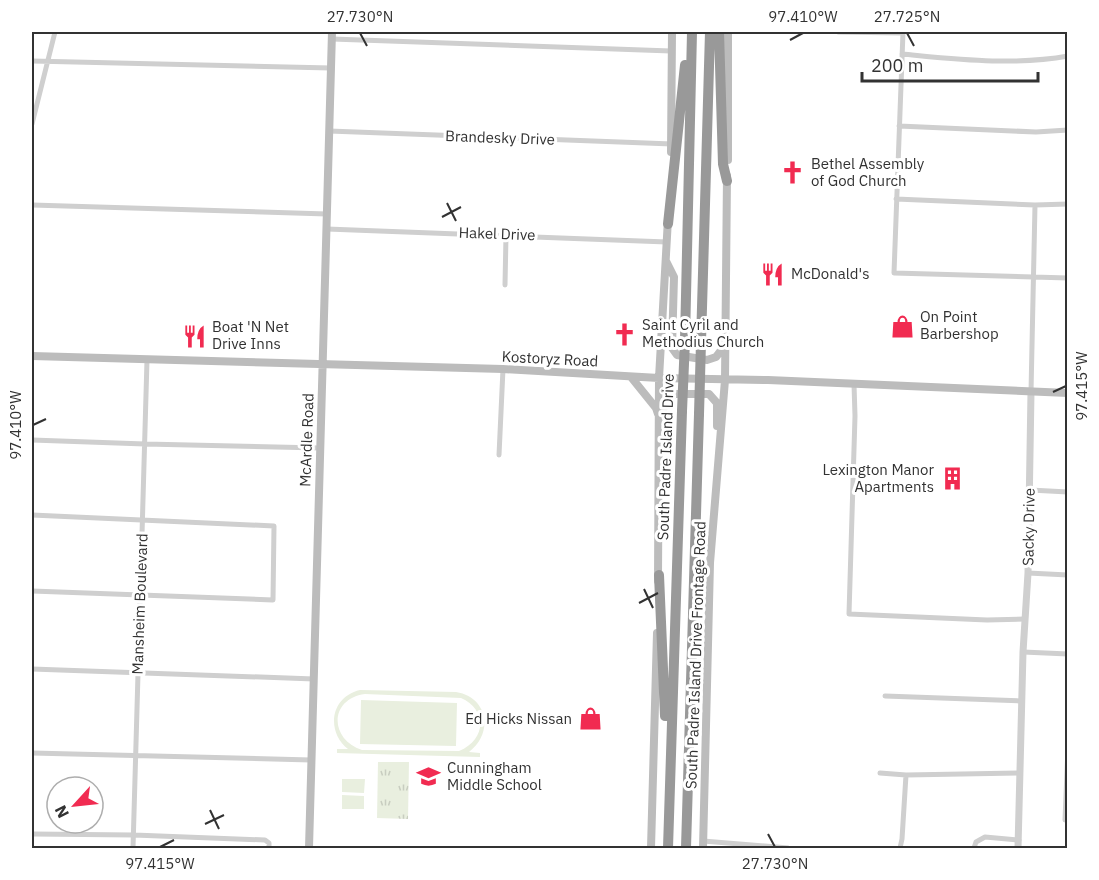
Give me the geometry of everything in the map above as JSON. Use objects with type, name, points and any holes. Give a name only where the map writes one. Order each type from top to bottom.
[{"type":"highway","points":[[668,224],[690,32]]},
{"type":"highway","name":"South Padre Island Drive","points":[[668,849],[685,340],[690,32]]},
{"type":"highway","name":"South Padre Island Drive","points":[[686,849],[710,32]]},
{"type":"highway","points":[[720,32],[723,164],[727,181]]},
{"type":"highway","points":[[658,575],[664,661],[668,831]]},
{"type":"main road","points":[[651,849],[658,575],[659,378],[672,144],[672,32]]},
{"type":"main road","name":"South Padre Island Drive Frontage Road","points":[[703,845],[710,563],[725,380],[728,32]]},
{"type":"main road","name":"McArdle Road","points":[[309,849],[332,35]]},
{"type":"main road","points":[[666,260],[674,277],[672,348],[677,355],[707,360],[716,357],[726,344]]},
{"type":"main road","name":"Kostoryz Road","points":[[32,356],[503,369],[631,377],[1068,393]]},
{"type":"main road","points":[[631,377],[656,408],[659,418]]},
{"type":"main road","points":[[659,418],[674,394],[709,394],[717,403],[718,486]]},
{"type":"street","points":[[32,124],[55,32]]},
{"type":"street","points":[[838,32],[902,32],[894,273],[1068,278]]},
{"type":"street","points":[[332,35],[671,51]]},
{"type":"street","points":[[902,54],[979,60],[1055,59],[1068,56]]},
{"type":"street","points":[[32,61],[331,68]]},
{"type":"street","points":[[899,126],[1036,132],[1068,130]]},
{"type":"street","name":"Brandesky Drive","points":[[329,131],[672,144]]},
{"type":"street","points":[[896,199],[1035,205],[1068,204]]},
{"type":"street","points":[[32,205],[327,214]]},
{"type":"street","name":"Sacky Drive","points":[[1018,844],[1024,619],[1028,573],[1035,205]]},
{"type":"street","name":"Hakel Drive","points":[[327,228],[667,242]]},
{"type":"street","points":[[505,285],[506,235]]},
{"type":"street","name":"Mansheim Boulevard","points":[[133,849],[147,360]]},
{"type":"street","points":[[499,455],[503,369]]},
{"type":"street","points":[[854,384],[849,614],[987,620],[1024,619]]},
{"type":"street","points":[[32,440],[320,448]]},
{"type":"street","points":[[1030,490],[1068,492]]},
{"type":"street","points":[[32,515],[274,526],[273,600],[32,591]]},
{"type":"street","points":[[1028,573],[1068,575]]},
{"type":"street","points":[[1023,652],[1068,654]]},
{"type":"street","points":[[32,669],[314,679]]},
{"type":"street","points":[[885,696],[1022,701]]},
{"type":"street","points":[[1066,820],[1068,748]]},
{"type":"street","points":[[32,753],[311,760]]},
{"type":"street","points":[[880,773],[906,775],[1020,773]]},
{"type":"street","points":[[900,849],[906,775]]},
{"type":"street","points":[[32,834],[265,840],[269,843],[269,849]]},
{"type":"street","points":[[974,849],[976,842],[985,837],[1018,844]]},
{"type":"street","points":[[703,845],[789,849]]},
{"type":"green space","points":[[360,690],[456,692],[467,695],[481,708],[484,717],[482,735],[469,752],[480,753],[480,757],[337,753],[337,749],[348,749],[336,734],[334,716],[342,700]],"holes":[[[365,694],[461,698],[476,710],[480,725],[475,740],[459,751],[362,750],[351,745],[339,729],[340,711],[353,697]]]},
{"type":"green space","points":[[361,700],[457,703],[456,746],[360,744]]},
{"type":"green space","points":[[378,762],[409,762],[408,819],[377,818]]},
{"type":"green space","points":[[342,779],[365,779],[364,793],[342,792]]},
{"type":"green space","points":[[342,795],[364,796],[364,809],[342,809]]},
{"type":"place","name":"Bethel Assembly of God Church","points":[[793,173]]},
{"type":"place","name":"McDonald's","points":[[773,274]]},
{"type":"place","name":"On Point Barbershop","points":[[902,326]]},
{"type":"place","name":"Saint Cyril and Methodius Church","points":[[624,334]]},
{"type":"place","name":"Boat 'N Net Drive Inns","points":[[194,336]]},
{"type":"place","name":"Lexington Manor Apartments","points":[[952,479]]},
{"type":"place","name":"Ed Hicks Nissan","points":[[590,719]]},
{"type":"place","name":"Cunningham Middle School","points":[[429,777]]}]
